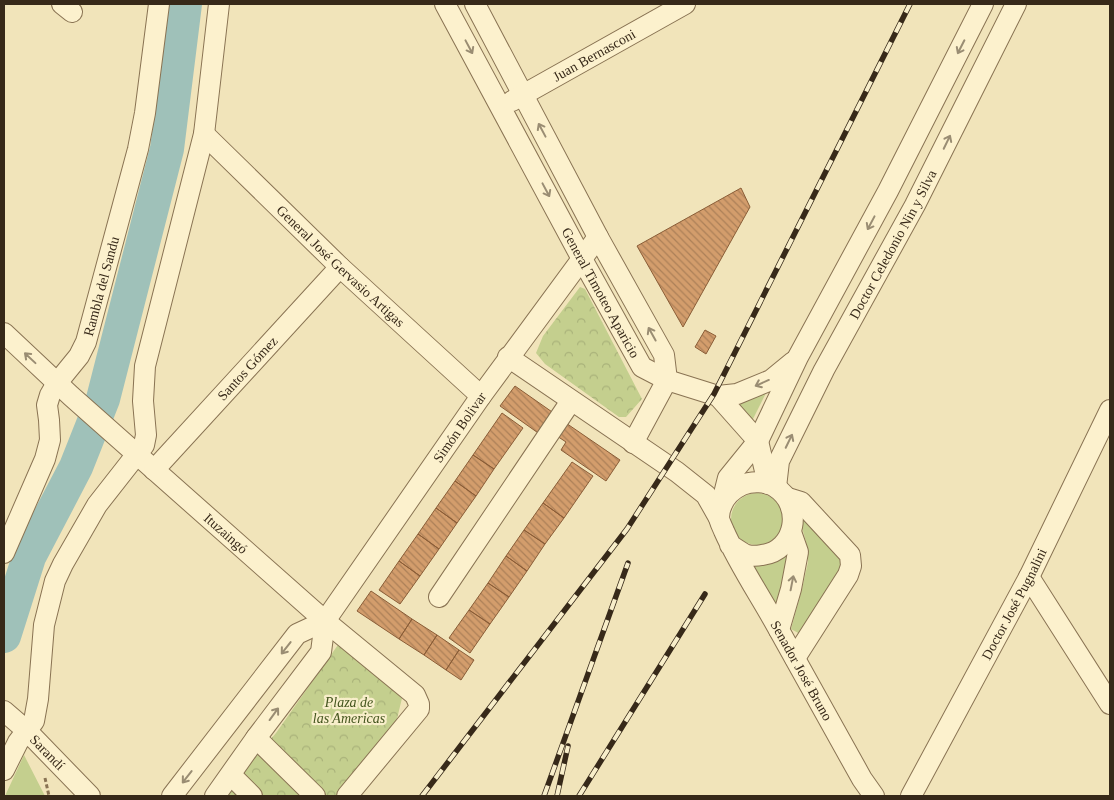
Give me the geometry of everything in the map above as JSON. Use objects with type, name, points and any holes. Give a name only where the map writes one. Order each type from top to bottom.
[{"type":"street","name":"Rambla del Sandu","points":[[4,553],[45,459],[50,440],[47,405],[50,395],[64,389],[89,332],[138,149],[145,113],[159,4]]},
{"type":"street","points":[[4,770],[18,742],[14,720],[34,721],[38,699],[44,625],[55,581],[62,564],[131,449],[144,445],[146,435],[143,401],[145,366],[204,134],[219,4]]},
{"type":"street","name":"General Timoteo Aparicio","points":[[446,4],[582,259],[642,366],[667,380]]},
{"type":"street","name":"General Timoteo Aparicio","points":[[475,4],[598,237],[664,355],[667,380]]},
{"type":"street","name":"Juan Bernasconi","points":[[501,107],[685,4]]},
{"type":"street","points":[[720,512],[728,478],[758,441],[798,357],[888,191],[983,4]]},
{"type":"street","name":"Doctor Celedonio Nin y Silva","points":[[777,490],[779,461],[824,370],[916,206],[1016,4]]},
{"type":"street","name":"General José Gervasio Artigas","points":[[204,134],[340,267],[481,396]]},
{"type":"street","points":[[888,191],[916,206]]},
{"type":"street","name":"Simón Bolivar","points":[[215,796],[321,652],[325,621],[508,357],[598,237]]},
{"type":"street","name":"Santos Gómez","points":[[154,470],[340,267]]},
{"type":"street","points":[[4,333],[64,389]]},
{"type":"street","points":[[508,357],[678,472],[706,495],[720,512],[730,545],[747,555],[764,555],[773,552],[781,546],[791,532],[794,519],[777,490],[758,441],[718,396]]},
{"type":"street","points":[[633,443],[667,380],[718,396],[737,394],[771,380],[798,357]]},
{"type":"street","name":"Ituzaingó","points":[[64,389],[325,621],[415,695],[419,709],[347,796]]},
{"type":"street","points":[[439,597],[571,401]]},
{"type":"street","name":"Doctor José Pugnalini","points":[[911,796],[1029,577],[1110,410]]},
{"type":"street","points":[[720,512],[725,498],[734,488],[748,482],[777,490],[801,502],[850,555],[851,566],[848,575],[795,658]]},
{"type":"street","points":[[779,630],[791,589],[798,552],[791,532]]},
{"type":"street","name":"Senador José Bruno","points":[[730,545],[795,658],[858,788],[874,796]]},
{"type":"street","points":[[1029,577],[1110,704]]},
{"type":"street","points":[[172,796],[297,634],[325,621]]},
{"type":"street","name":"Sarandí","points":[[14,720],[90,796]]},
{"type":"street","points":[[256,738],[315,796]]},
{"type":"street","points":[[231,775],[252,796]]},
{"type":"green space","points":[[580,287],[585,289],[642,399],[626,417],[619,417],[545,364],[536,353],[543,336]]},
{"type":"green space","points":[[766,393],[752,421],[730,400]]},
{"type":"green space","points":[[752,493],[762,493],[776,500],[783,514],[783,524],[776,538],[762,545],[752,545],[742,541],[735,534],[731,524],[731,514],[735,504],[742,497]]},
{"type":"green space","points":[[795,507],[843,558],[844,568],[800,634],[791,629],[808,562],[806,542]]},
{"type":"green space","points":[[785,555],[789,557],[778,614],[752,565]]},
{"type":"green space","name":"Plaza de las Americas","points":[[340,642],[404,690],[395,727],[337,796],[221,796],[276,733]]},
{"type":"green space","points":[[24,755],[45,796],[5,796]]},
{"type":"building","points":[[741,188],[750,207],[683,327],[637,246]]},
{"type":"building","points":[[705,330],[716,336],[706,354],[695,347]]},
{"type":"building","points":[[515,386],[555,414],[541,435],[500,406]]},
{"type":"building","points":[[502,413],[523,428],[494,469],[473,455]]},
{"type":"building","points":[[563,421],[620,460],[606,481],[561,450],[566,442],[554,434]]},
{"type":"building","points":[[473,455],[494,469],[476,496],[455,481]]},
{"type":"building","points":[[572,462],[593,476],[564,518],[543,503]]},
{"type":"building","points":[[455,481],[476,496],[457,523],[436,508]]},
{"type":"building","points":[[543,503],[564,518],[545,544],[524,530]]},
{"type":"building","points":[[436,508],[457,523],[439,549],[418,534]]},
{"type":"building","points":[[524,530],[545,544],[527,571],[506,556]]},
{"type":"building","points":[[418,534],[439,549],[420,576],[399,561]]},
{"type":"building","points":[[506,556],[527,571],[509,597],[488,583]]},
{"type":"building","points":[[399,561],[420,576],[400,604],[379,590]]},
{"type":"building","points":[[488,583],[509,597],[490,624],[469,610]]},
{"type":"building","points":[[371,591],[412,619],[399,639],[357,611]]},
{"type":"building","points":[[469,610],[490,624],[470,653],[449,638]]},
{"type":"building","points":[[412,619],[437,635],[424,655],[399,639]]},
{"type":"building","points":[[437,635],[459,650],[446,670],[424,655]]},
{"type":"building","points":[[459,650],[474,660],[461,680],[446,670]]},
{"type":"waterway","points":[[4,636],[29,557],[76,467],[103,399],[167,149],[185,4]]},
{"type":"railway","points":[[422,796],[627,529],[714,394],[910,4]]},
{"type":"railway","points":[[544,796],[628,563]]},
{"type":"railway","points":[[579,796],[705,594]]},
{"type":"railway","points":[[557,796],[568,746]]}]
